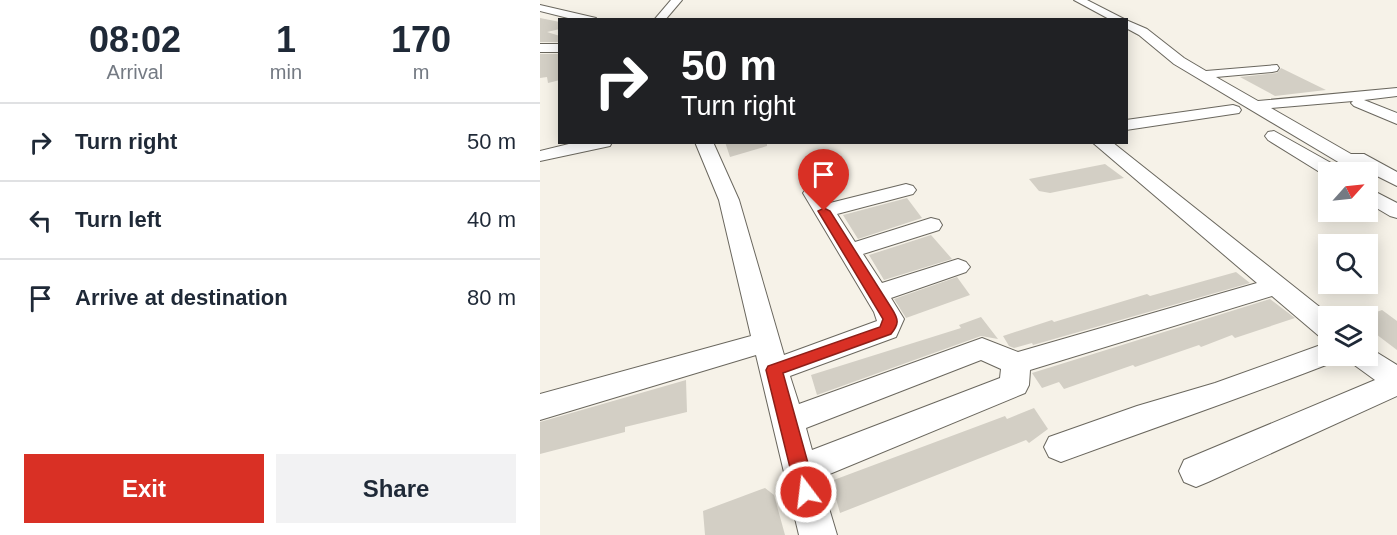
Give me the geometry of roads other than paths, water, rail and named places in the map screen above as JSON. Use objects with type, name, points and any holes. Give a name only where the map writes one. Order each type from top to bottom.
[{"type":"street","points":[[540,7],[565,0]]},
{"type":"street","points":[[661,18],[677,0]]},
{"type":"street","points":[[1068,0],[1105,18]]},
{"type":"street","points":[[1079,0],[1117,18]]},
{"type":"street","points":[[540,7],[584,18]]},
{"type":"street","points":[[1128,25],[1153,47],[1349,162]]},
{"type":"street","points":[[1128,30],[1338,162]]},
{"type":"street","points":[[1318,163],[1233,110],[1146,51],[1153,47],[1170,49],[1216,70],[1397,180]]},
{"type":"street","points":[[540,48],[558,48]]},
{"type":"street","points":[[1216,70],[1272,68]]},
{"type":"street","points":[[1272,104],[1397,92]]},
{"type":"street","points":[[1380,93],[1397,100]]},
{"type":"street","points":[[1359,103],[1397,118]]},
{"type":"street","points":[[1128,125],[1233,110]]},
{"type":"street","points":[[540,156],[595,144]]},
{"type":"street","points":[[705,144],[729,200],[818,535]]},
{"type":"street","points":[[1102,144],[1318,320]]},
{"type":"street","points":[[1378,179],[1397,190]]},
{"type":"street","points":[[1378,187],[1397,198]]},
{"type":"street","points":[[774,370],[886,330],[891,325],[891,319],[818,202],[906,190]]},
{"type":"street","points":[[1378,200],[1397,212]]},
{"type":"street","points":[[849,251],[931,225]]},
{"type":"street","points":[[876,294],[958,267]]},
{"type":"street","points":[[788,421],[982,348],[1016,363],[1276,286]]},
{"type":"street","points":[[540,407],[766,342]]},
{"type":"street","points":[[1061,447],[1137,419],[1220,394],[1318,357]]},
{"type":"street","points":[[800,470],[1014,385],[1016,363]]},
{"type":"street","points":[[1196,471],[1397,381],[1377,366]]}]
